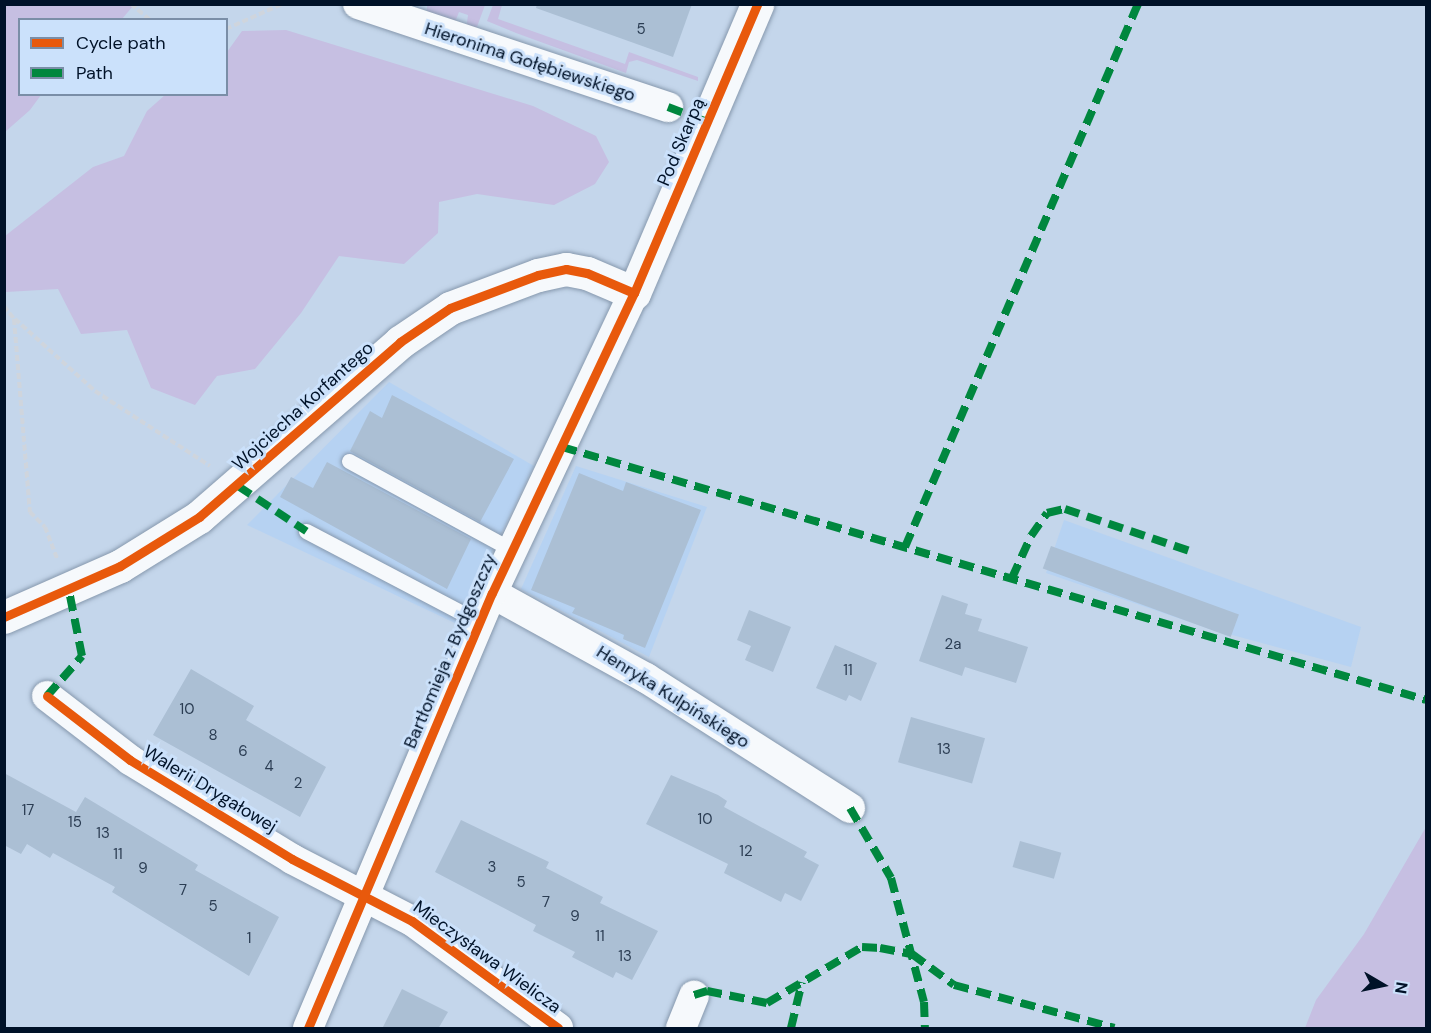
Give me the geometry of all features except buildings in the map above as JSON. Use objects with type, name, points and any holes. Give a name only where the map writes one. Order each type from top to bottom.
[{"type":"street","name":"Hieronima Gołębiewskiego","points":[[358,4],[406,12],[668,107]]},
{"type":"street","name":"Pod Skarpą","points":[[634,293],[758,4]]},
{"type":"street","name":"Wojciecha Korfantego","points":[[4,617],[69,591],[159,543],[238,486],[400,342],[471,298],[566,269],[587,273],[634,293]]},
{"type":"street","name":"Bartłomieja z Bydgoszczy","points":[[308,1029],[479,622],[634,293]]},
{"type":"street","name":"Henryka Kulpińskiego","points":[[492,593],[646,678],[850,808]]},
{"type":"street","name":"Walerii Drygałowej","points":[[47,696],[130,760],[292,859],[363,897]]},
{"type":"street","name":"Mieczysława Wielicza","points":[[363,897],[412,921],[558,1029]]},
{"type":"street","points":[[681,1029],[694,994]]},
{"type":"lane","points":[[349,461],[512,550]]},
{"type":"lane","points":[[306,531],[479,622]]},
{"type":"path","points":[[131,4],[148,18]]},
{"type":"path","points":[[228,28],[282,4]]},
{"type":"path","points":[[4,306],[14,319],[95,392],[238,486]]},
{"type":"path","points":[[14,319],[30,512],[45,527],[69,591]]},
{"type":"shaded area","points":[[5,4],[130,4],[133,6],[123,18],[18,18],[18,96],[40,96],[30,110],[5,132]]},
{"type":"shaded area","points":[[427,5],[485,5],[474,35],[466,30],[468,15],[459,12],[453,27],[427,13]]},
{"type":"shaded area","points":[[493,5],[502,5],[498,19],[625,64],[629,52],[698,77],[698,81],[637,60],[629,62],[626,73],[516,33],[487,21]]},
{"type":"shaded area","points":[[286,30],[533,106],[596,136],[609,162],[595,184],[554,205],[477,194],[439,202],[438,233],[404,264],[339,256],[301,313],[255,369],[217,376],[195,405],[151,388],[127,330],[81,334],[58,289],[6,292],[5,236],[93,167],[124,156],[147,111],[164,96],[228,96],[228,51],[242,31]]},
{"type":"shaded area","points":[[389,382],[534,466],[457,624],[247,525]]},
{"type":"shaded area","points":[[576,466],[707,507],[649,657],[521,589]]},
{"type":"shaded area","points":[[1064,520],[1361,627],[1351,667],[1210,629],[1046,573]]},
{"type":"shaded area","points":[[1426,827],[1426,1028],[1305,1028],[1316,1000],[1364,934]]},
{"type":"marked path","points":[[905,547],[1138,4]]},
{"type":"marked path","points":[[668,107],[707,122]]},
{"type":"marked path","points":[[562,447],[1426,700]]},
{"type":"marked path","points":[[238,486],[306,531]]},
{"type":"marked path","points":[[1012,578],[1031,536],[1047,513],[1065,509],[1190,551]]},
{"type":"marked path","points":[[47,696],[82,656],[69,591]]},
{"type":"marked path","points":[[850,808],[891,878],[924,1002],[925,1028]]},
{"type":"marked path","points":[[694,995],[707,991],[767,1003],[862,947],[880,948],[912,954],[954,985],[1114,1028]]},
{"type":"marked path","points":[[791,1028],[802,982]]},
{"type":"cycle path","points":[[308,1028],[492,593],[634,293],[757,4]]},
{"type":"cycle path","points":[[4,617],[120,566],[199,517],[400,342],[450,308],[538,275],[566,269],[587,273],[634,293]]},
{"type":"cycle path","points":[[47,696],[130,760],[292,859],[412,921],[558,1028]]}]
